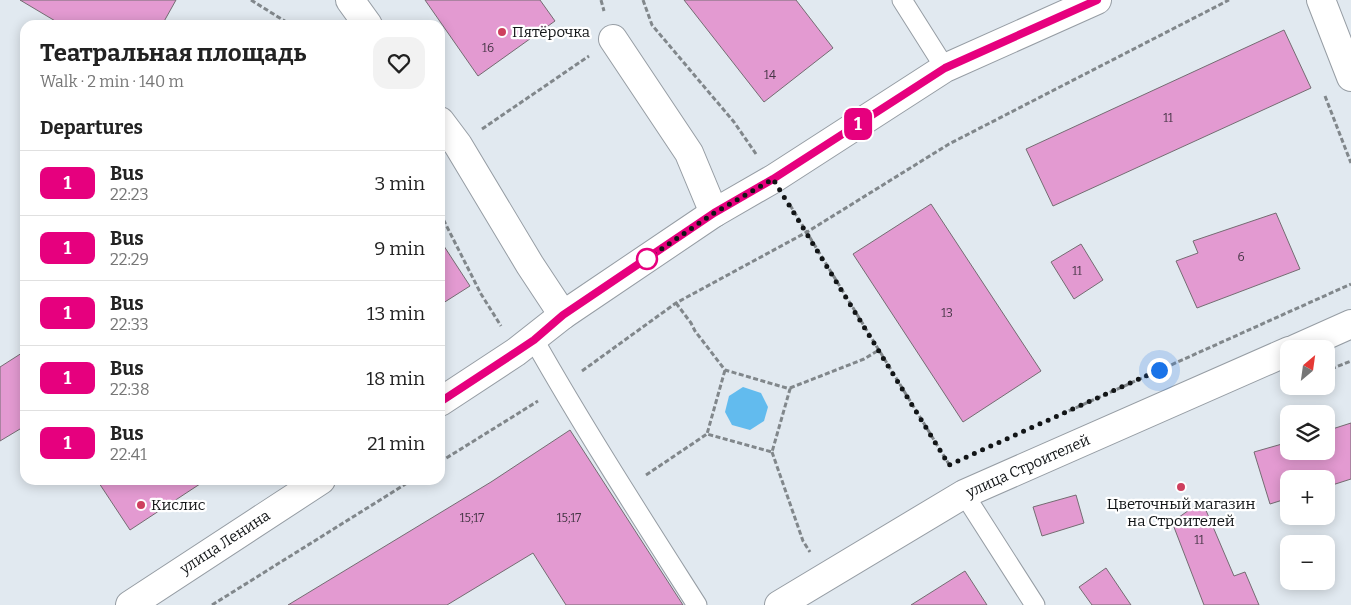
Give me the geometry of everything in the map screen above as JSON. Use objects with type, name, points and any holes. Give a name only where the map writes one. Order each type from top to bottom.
[{"type":"street","points":[[350,0],[364,20]]},
{"type":"street","points":[[445,399],[525,346],[563,315],[714,213],[773,179],[945,68],[1097,0]]},
{"type":"street","points":[[1321,0],[1351,77]]},
{"type":"street","points":[[612,39],[689,153],[714,213]]},
{"type":"street","points":[[445,128],[458,145],[530,265],[563,315]]},
{"type":"street","points":[[1315,340],[1351,324]]},
{"type":"street","name":"улица Строителей","points":[[779,605],[964,494],[1280,355]]},
{"type":"street","name":"улица Ленина","points":[[130,605],[313,485]]},
{"type":"lane","points":[[902,0],[945,68]]},
{"type":"lane","points":[[525,346],[560,387],[697,605]]},
{"type":"lane","points":[[964,494],[1035,605]]},
{"type":"path","points":[[251,0],[284,20]]},
{"type":"path","points":[[643,0],[652,25],[734,122],[773,179],[949,465],[964,494]]},
{"type":"path","points":[[445,459],[560,387],[676,303],[807,232],[949,144],[1229,0]]},
{"type":"path","points":[[458,145],[612,39],[652,25]]},
{"type":"path","points":[[445,223],[481,294],[525,346]]},
{"type":"path","points":[[1056,417],[1351,284]]},
{"type":"path","points":[[676,303],[725,370],[790,388],[864,359],[879,350]]},
{"type":"path","points":[[1335,368],[1351,361]]},
{"type":"path","points":[[622,488],[653,471],[707,434],[725,370]]},
{"type":"path","points":[[790,388],[772,452],[803,540],[825,577]]},
{"type":"path","points":[[707,434],[772,452]]},
{"type":"path","points":[[949,465],[958,461]]},
{"type":"path","points":[[212,605],[404,485]]},
{"type":"water","points":[[743,387],[761,393],[768,407],[764,421],[750,430],[732,425],[725,412],[729,396]]},
{"type":"building","points":[[20,0],[176,0],[165,20],[54,20]]},
{"type":"building","points":[[425,0],[540,0],[555,21],[478,76],[445,29],[445,20],[439,20]]},
{"type":"building","points":[[684,0],[796,0],[833,48],[764,102]]},
{"type":"building","points":[[1284,30],[1311,88],[1053,206],[1026,149]]},
{"type":"building","points":[[931,204],[1041,371],[963,422],[853,254]]},
{"type":"building","points":[[1276,213],[1300,269],[1197,308],[1176,261],[1198,253],[1193,241]]},
{"type":"building","points":[[1081,244],[1103,280],[1074,299],[1051,262]]},
{"type":"building","points":[[445,248],[470,286],[445,302]]},
{"type":"building","points":[[20,354],[20,429],[0,441],[0,367]]},
{"type":"building","points":[[1351,423],[1351,479],[1335,484],[1335,470],[1280,470],[1280,501],[1270,504],[1254,452],[1280,445],[1280,460],[1335,460],[1335,428]]},
{"type":"building","points":[[570,430],[683,605],[566,605],[533,553],[447,605],[288,605],[491,482]]},
{"type":"building","name":"Кислис","points":[[100,485],[198,485],[130,530]]},
{"type":"building","points":[[1076,495],[1084,523],[1042,536],[1033,507]]},
{"type":"building","points":[[1202,501],[1234,576],[1245,572],[1259,605],[1204,605],[1172,522]]},
{"type":"building","points":[[1106,568],[1131,605],[1092,605],[1079,587]]},
{"type":"building","points":[[965,571],[987,605],[911,605]]},
{"type":"bus line","name":"1","points":[[445,399],[534,340],[563,315],[714,213],[773,179],[945,68],[1097,0]]},
{"type":"place","name":"Пятёрочка","points":[[502,32]]},
{"type":"place","name":"Цветочный магазин на Строителей","points":[[1181,487]]},
{"type":"place","name":"Кислис","points":[[141,505]]},
{"type":"route","points":[[647,259],[714,213],[773,179],[949,465],[1159,370]]}]
